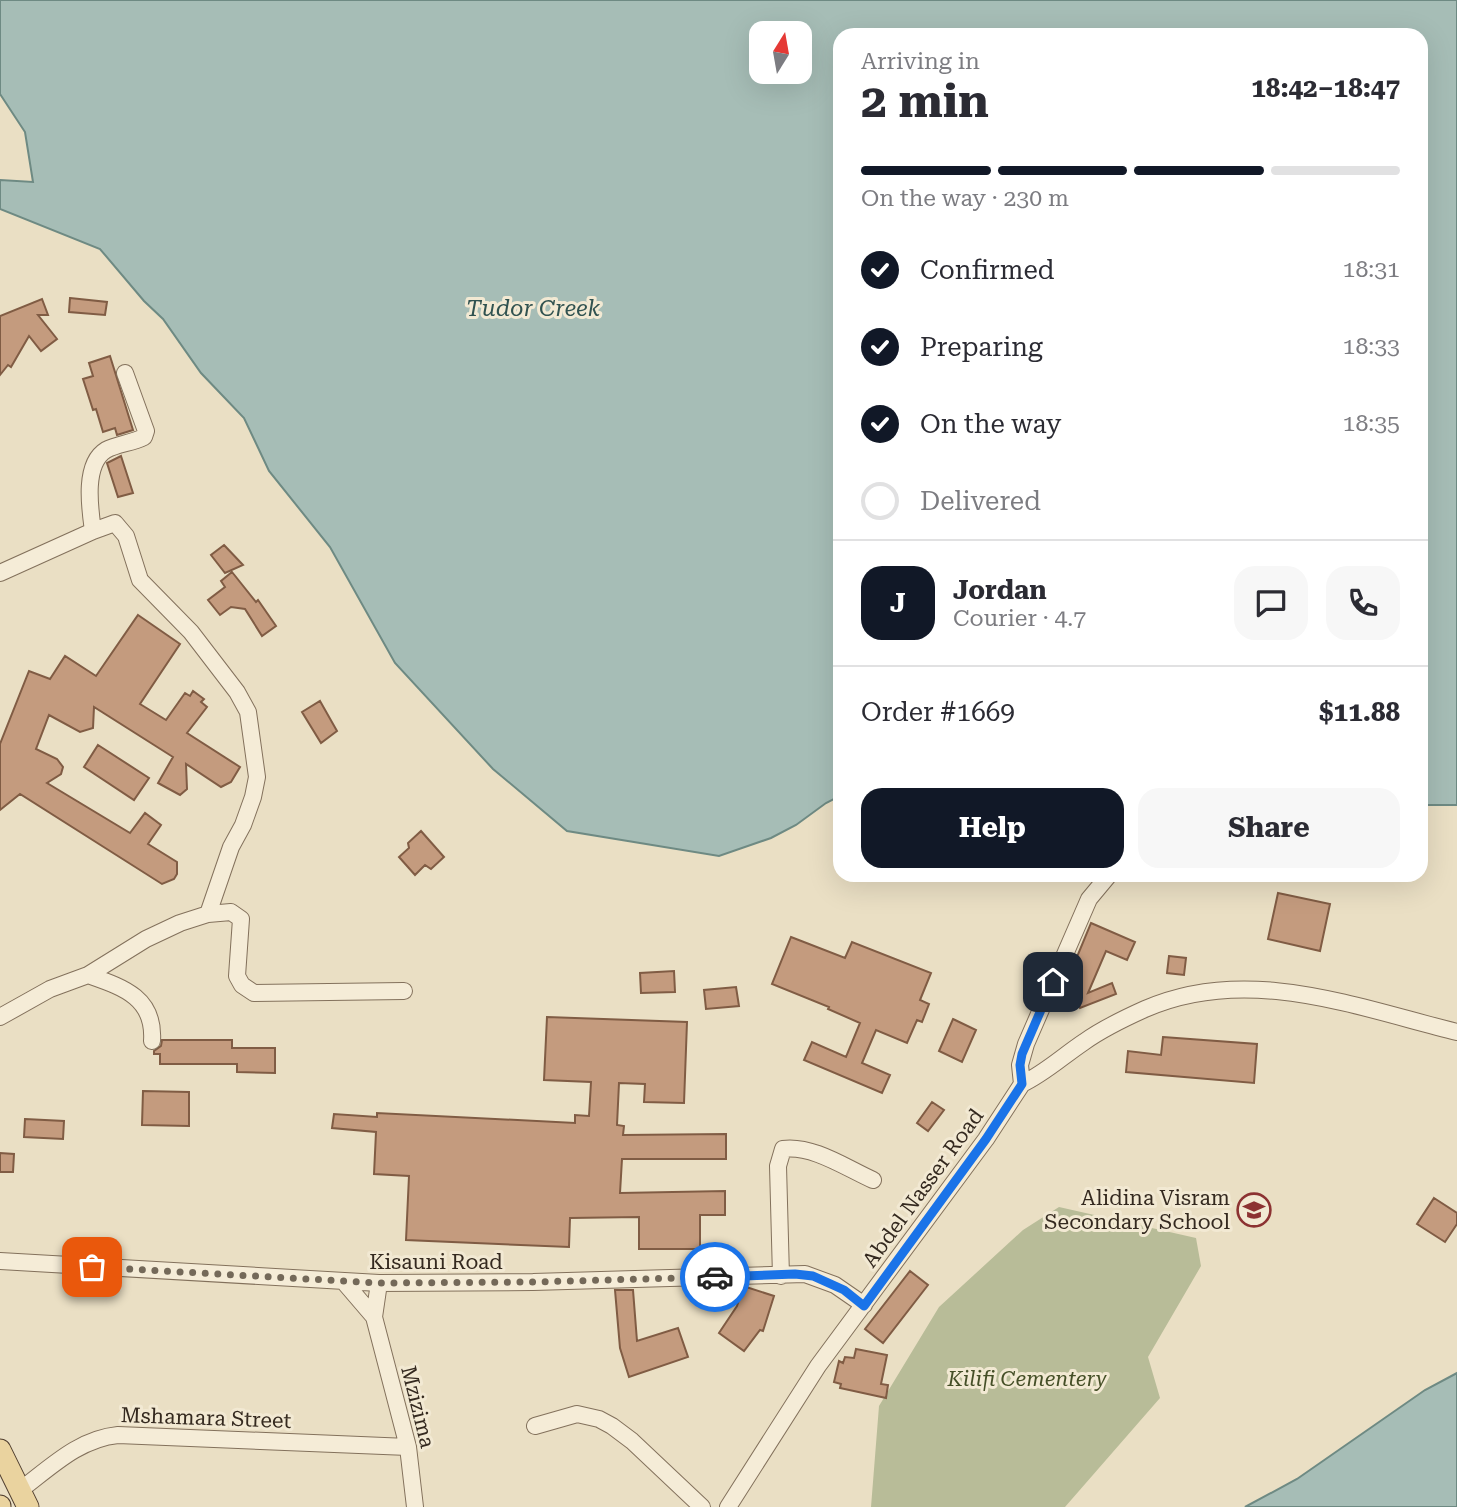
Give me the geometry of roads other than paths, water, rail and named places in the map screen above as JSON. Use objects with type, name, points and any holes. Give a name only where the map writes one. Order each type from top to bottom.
[{"type":"main road","points":[[0,1450],[23,1499]]},
{"type":"street","points":[[93,531],[88,493],[96,460],[108,449],[144,437],[146,430],[125,373]]},
{"type":"street","points":[[0,573],[115,523],[126,536],[140,580],[191,632],[237,692],[248,712],[257,777],[243,825],[231,847],[208,914]]},
{"type":"street","name":"Abdel Nasser Road","points":[[728,1507],[818,1366],[980,1147],[1022,1084],[1020,1065],[1026,1044],[1089,899],[1103,882]]},
{"type":"street","points":[[0,1017],[50,989],[88,975],[146,939],[208,914],[231,912],[241,919],[237,976],[242,985],[254,993],[404,990]]},
{"type":"street","points":[[88,975],[123,987],[141,1002],[151,1022],[152,1041]]},
{"type":"street","points":[[1022,1084],[1038,1076],[1085,1041],[1147,1008],[1195,994],[1220,990],[1245,988],[1299,994],[1457,1032]]},
{"type":"street","points":[[781,1276],[778,1166],[783,1149],[796,1147],[873,1180]]},
{"type":"street","name":"Kisauni Road","points":[[0,1261],[379,1283],[813,1276],[844,1290],[864,1306]]},
{"type":"street","points":[[344,1282],[374,1317]]},
{"type":"street","points":[[374,1317],[379,1283]]},
{"type":"street","name":"Mzizima","points":[[374,1317],[408,1447],[415,1507]]},
{"type":"street","points":[[535,1426],[577,1414],[599,1419],[632,1441],[702,1507]]},
{"type":"street","name":"Mshamara Street","points":[[23,1499],[78,1447],[104,1437],[118,1435],[408,1447]]},
{"type":"water","name":"Tudor Creek","points":[[0,0],[1457,0],[1457,805],[1428,805],[1428,28],[833,28],[833,800],[796,825],[771,838],[719,856],[567,831],[493,769],[395,663],[330,547],[269,471],[244,418],[201,373],[163,319],[100,249],[0,209],[0,180],[33,182],[25,132],[0,94]]},
{"type":"water","points":[[1457,1373],[1457,1507],[1245,1507],[1297,1479],[1425,1390]]},
{"type":"place","name":"Alidina Visram Secondary School","points":[[1254,1210]]},
{"type":"park label","name":"Kilifi Cementery","points":[[1027,1379]]}]
